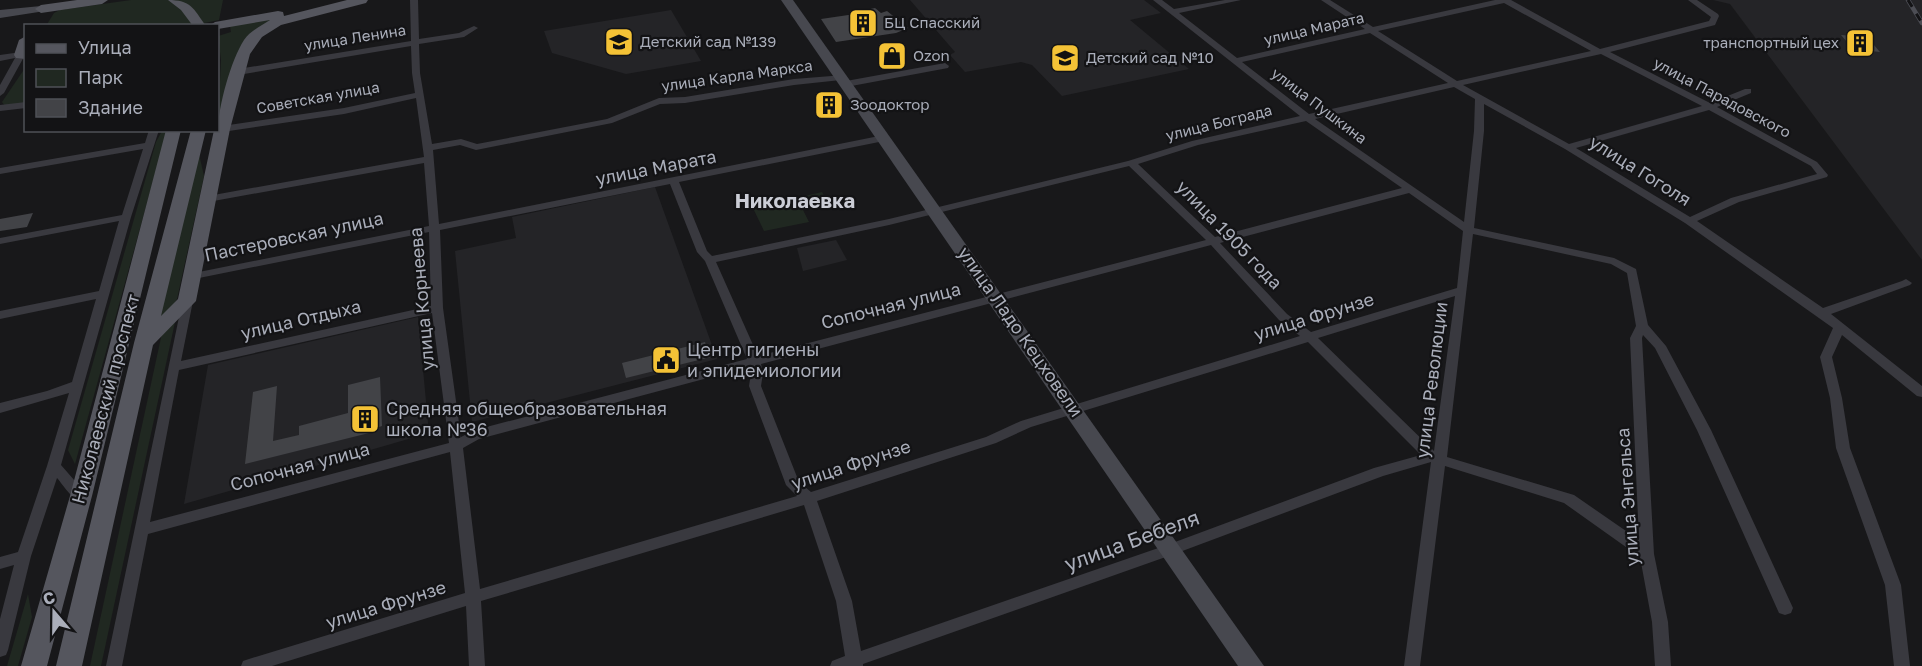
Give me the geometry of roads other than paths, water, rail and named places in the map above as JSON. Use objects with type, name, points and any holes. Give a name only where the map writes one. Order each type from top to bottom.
[{"type":"main road","points":[[0,15],[43,4],[102,0]]},
{"type":"main road","points":[[174,0],[185,8],[198,24]]},
{"type":"main road","points":[[219,25],[360,0]]},
{"type":"main road","points":[[144,343],[187,301],[194,276],[222,129],[238,72],[250,41],[265,28],[298,15],[360,0]]},
{"type":"main road","name":"улица Ладо Кецховели","points":[[787,0],[1252,666]]},
{"type":"main road","points":[[34,24],[43,4]]},
{"type":"main road","name":"Николаевский проспект","points":[[34,666],[81,496],[173,132]]},
{"type":"main road","name":"Николаевский проспект","points":[[69,666],[144,343],[200,132]]},
{"type":"main road","points":[[202,132],[212,172]]},
{"type":"street","name":"улица Корнеева","points":[[414,0],[415,43],[434,228],[437,308],[473,597],[477,666]]},
{"type":"street","name":"улица Пушкина","points":[[1157,0],[1307,117],[1468,230]]},
{"type":"street","points":[[1173,12],[1237,0]]},
{"type":"street","name":"улица Гоголя","points":[[1325,0],[1455,84],[1568,147],[1689,221],[1822,313],[1922,393]]},
{"type":"street","name":"улица Марата","points":[[1234,62],[1505,0]]},
{"type":"street","name":"улица Парадовского","points":[[1505,0],[1814,164],[1823,175],[1735,200],[1689,221]]},
{"type":"street","name":"улица Бограда","points":[[710,260],[844,232],[1131,163],[1195,143],[1600,51],[1712,23],[1715,16],[1692,0]]},
{"type":"street","name":"улица Ленина","points":[[238,72],[461,35],[474,28]]},
{"type":"street","points":[[0,58],[23,55]]},
{"type":"street","points":[[0,93],[23,55]]},
{"type":"street","name":"улица Карла Маркса","points":[[208,200],[428,153],[461,142],[476,147],[609,120],[659,101],[686,100],[794,82],[843,80],[945,66]]},
{"type":"street","points":[[1568,147],[1710,107],[1748,92]]},
{"type":"street","name":"Советская улица","points":[[222,129],[344,111],[420,95]]},
{"type":"street","name":"улица Революции","points":[[1412,666],[1435,458],[1462,291],[1479,131],[1479,97]]},
{"type":"street","points":[[0,108],[24,105]]},
{"type":"street","points":[[0,650],[24,556],[54,466],[126,217],[153,132]]},
{"type":"street","name":"улица Марата","points":[[434,228],[674,182],[884,138]]},
{"type":"street","points":[[0,171],[149,145]]},
{"type":"street","name":"улица 1905 года","points":[[1131,163],[1212,241],[1283,317],[1310,337],[1435,458]]},
{"type":"street","points":[[674,182],[702,252],[710,260],[754,361],[757,373],[755,386],[793,485],[809,498],[844,601],[849,664]]},
{"type":"street","name":"Сопочная улица","points":[[141,530],[455,446],[475,435],[1408,190]]},
{"type":"street","points":[[0,241],[126,217]]},
{"type":"street","name":"Пастеровская улица","points":[[194,276],[434,228]]},
{"type":"street","name":"улица Энгельса","points":[[1468,230],[1614,261],[1632,271],[1642,326],[1635,338],[1647,554],[1660,622],[1663,666]]},
{"type":"street","points":[[1822,313],[1906,283]]},
{"type":"street","name":"улица Фрунзе","points":[[249,666],[809,498],[990,440],[1026,424],[1462,291]]},
{"type":"street","points":[[0,315],[104,294]]},
{"type":"street","points":[[114,666],[187,301]]},
{"type":"street","name":"улица Отдыха","points":[[174,367],[437,308]]},
{"type":"street","points":[[1642,326],[1660,346],[1704,430],[1785,608]]},
{"type":"street","points":[[1840,327],[1826,357],[1836,398],[1843,448],[1893,585],[1902,666]]},
{"type":"street","points":[[0,408],[50,395],[77,385]]},
{"type":"street","points":[[1435,458],[1569,499],[1647,554]]},
{"type":"street","name":"улица Бебеля","points":[[849,664],[1172,549],[1379,472],[1435,458]]},
{"type":"street","points":[[54,466],[81,496]]},
{"type":"street","points":[[0,563],[24,556]]},
{"type":"railway","points":[[1908,0],[1922,23]]},
{"type":"place","name":"БЦ Спасский","points":[[863,23]]},
{"type":"place","name":"Детский сад №139","points":[[619,42]]},
{"type":"place","name":"транспортный цех","points":[[1860,43]]},
{"type":"place","name":"Ozon","points":[[892,56]]},
{"type":"place","name":"Детский сад №10","points":[[1065,58]]},
{"type":"place","name":"Зоодоктор","points":[[829,105]]},
{"type":"place","name":"Центр гигиены и эпидемиологии","points":[[666,360]]},
{"type":"place","name":"Средняя общеобразовательная школа №36","points":[[365,419]]},
{"type":"district","name":"Николаевка","points":[[795,201]]}]
